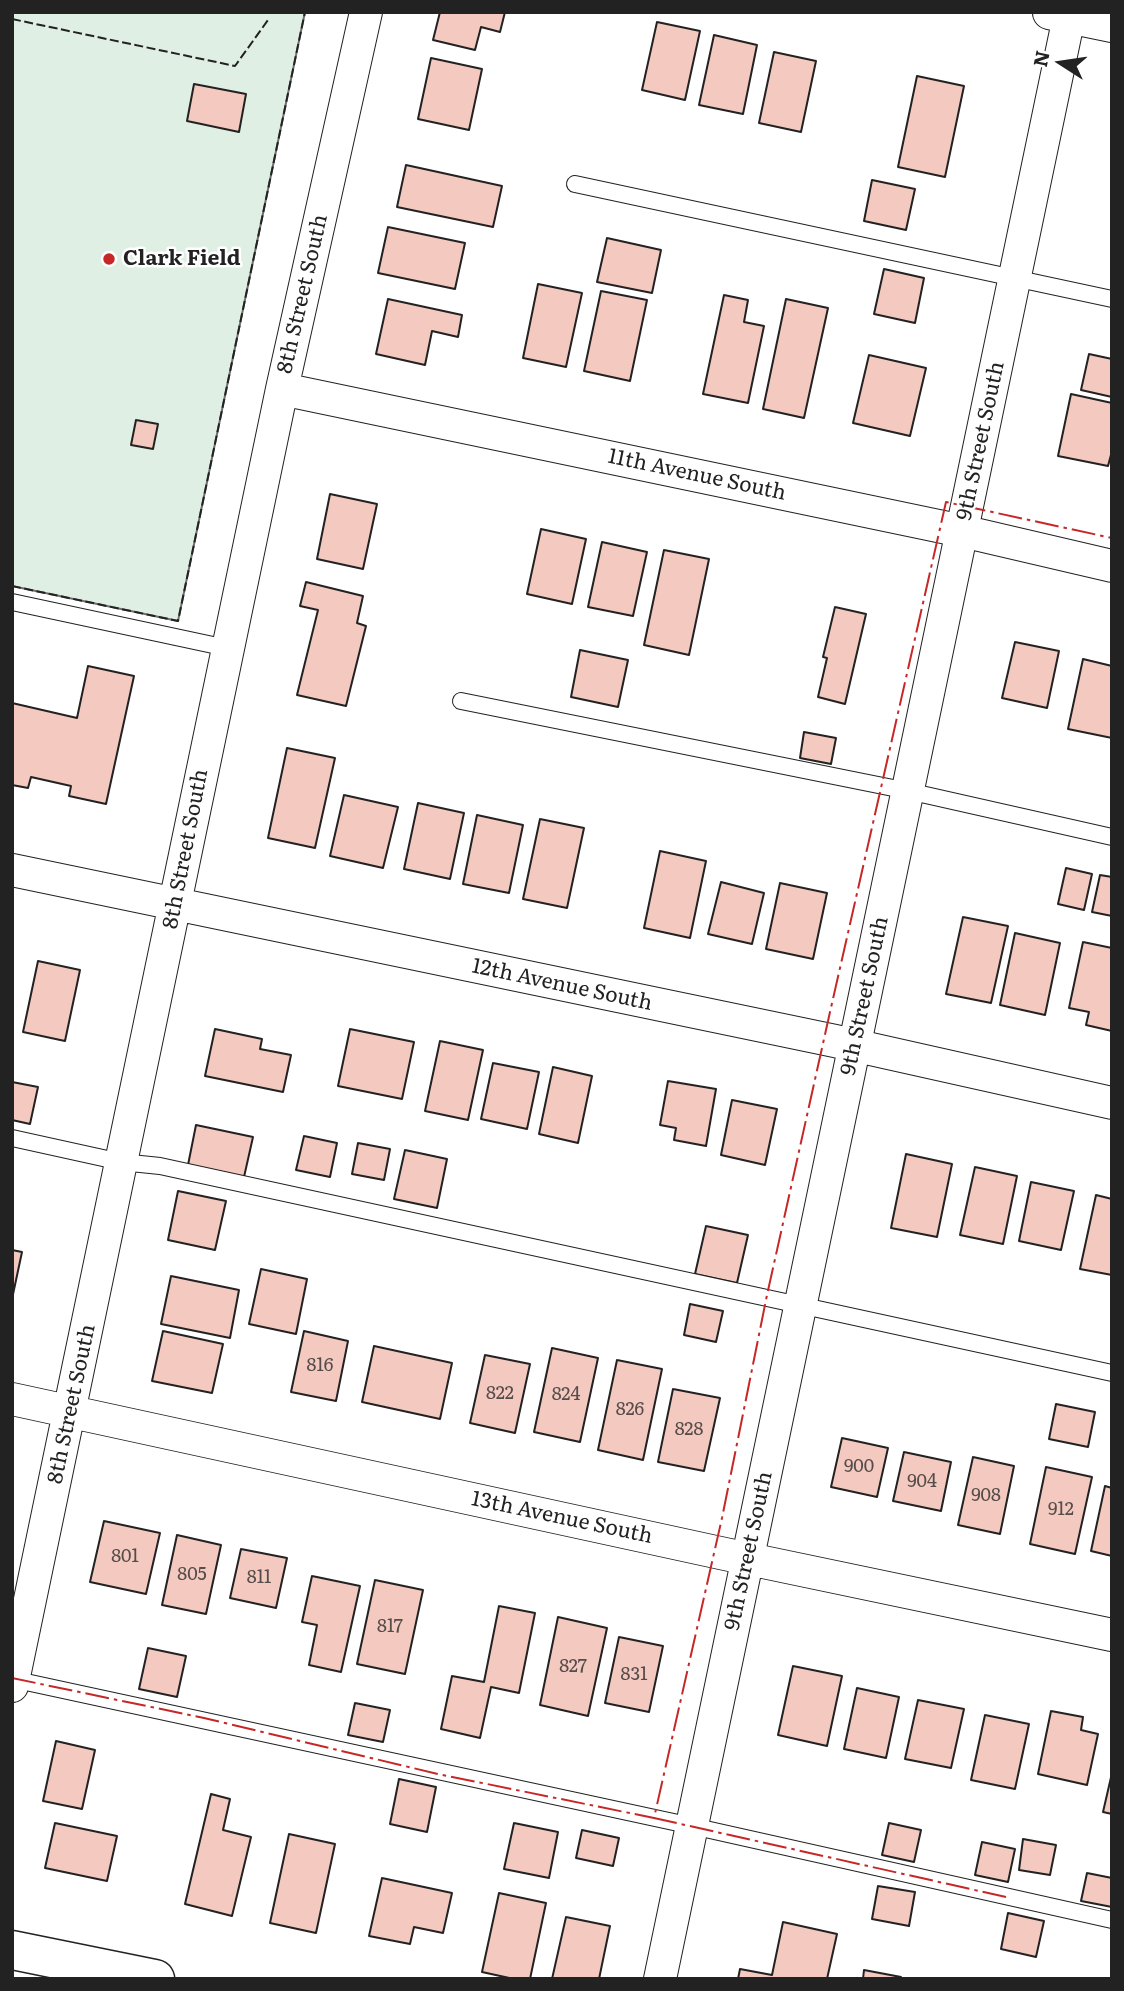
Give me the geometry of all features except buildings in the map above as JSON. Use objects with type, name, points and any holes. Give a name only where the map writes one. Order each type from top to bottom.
[{"type":"street","name":"8th Street South","points":[[13,1681],[282,388],[366,12]]},
{"type":"street","points":[[1063,14],[1112,26]]},
{"type":"street","name":"9th Street South","points":[[660,1979],[1015,277],[1063,14]]},
{"type":"street","name":"11th Avenue South","points":[[282,388],[962,531],[1112,566]]},
{"type":"street","name":"12th Avenue South","points":[[12,870],[855,1045],[1112,1103]]},
{"type":"street","name":"13th Avenue South","points":[[12,1399],[1112,1635]]},
{"type":"street","points":[[12,1950],[155,1979]]},
{"type":"lane","points":[[575,184],[1112,299]]},
{"type":"lane","points":[[12,602],[227,649]]},
{"type":"lane","points":[[460,701],[908,791],[1112,837]]},
{"type":"lane","points":[[12,1138],[121,1162],[160,1167],[1112,1373]]},
{"type":"lane","points":[[13,1681],[692,1826],[1112,1920]]},
{"type":"green space","name":"Clark Field","points":[[12,12],[305,12],[178,621],[12,586]]},
{"type":"fence","points":[[12,586],[178,621],[305,12]]},
{"type":"fence","points":[[12,19],[235,66],[268,20]]},
{"type":"power","points":[[1006,1897],[654,1818],[722,1518],[767,1295],[946,502],[1112,538]]},
{"type":"power","points":[[12,1678],[204,1718],[438,1774],[654,1818]]},
{"type":"place","name":"Clark Field","points":[[109,259]]}]
